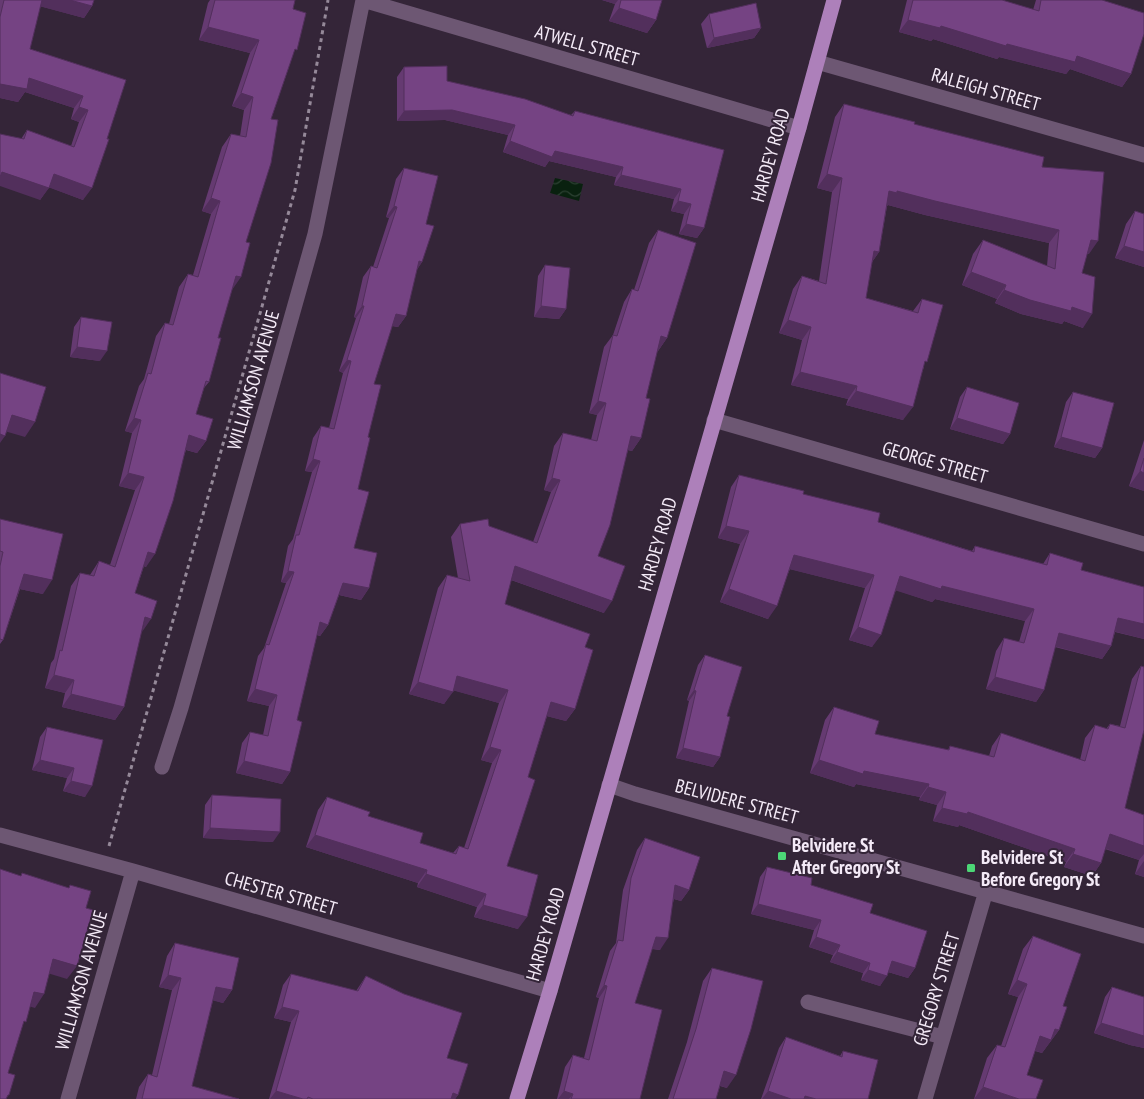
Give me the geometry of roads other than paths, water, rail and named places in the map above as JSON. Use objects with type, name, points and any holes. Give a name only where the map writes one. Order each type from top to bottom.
[{"type":"main road","name":"HARDEY ROAD","points":[[517,1099],[550,991],[799,128],[834,0]]},
{"type":"street","name":"ATWELL STREET","points":[[363,0],[799,128]]},
{"type":"street","name":"WILLIAMSON AVENUE","points":[[162,767],[182,708],[315,234],[363,0]]},
{"type":"street","name":"RALEIGH STREET","points":[[817,62],[1144,155]]},
{"type":"street","name":"GEORGE STREET","points":[[714,420],[1144,544]]},
{"type":"street","name":"BELVIDERE STREET","points":[[608,785],[1144,936]]},
{"type":"street","name":"CHESTER STREET","points":[[0,835],[133,871],[550,991]]},
{"type":"street","name":"WILLIAMSON AVENUE","points":[[68,1099],[133,871]]},
{"type":"street","name":"GREGORY STREET","points":[[925,1099],[986,891]]},
{"type":"street","points":[[808,1002],[943,1036]]},
{"type":"water","points":[[555,178],[583,184],[579,201],[550,193]]},
{"type":"place","name":"Belvidere St After Gregory St","points":[[782,856]]},
{"type":"place","name":"Belvidere St Before Gregory St","points":[[971,868]]}]
